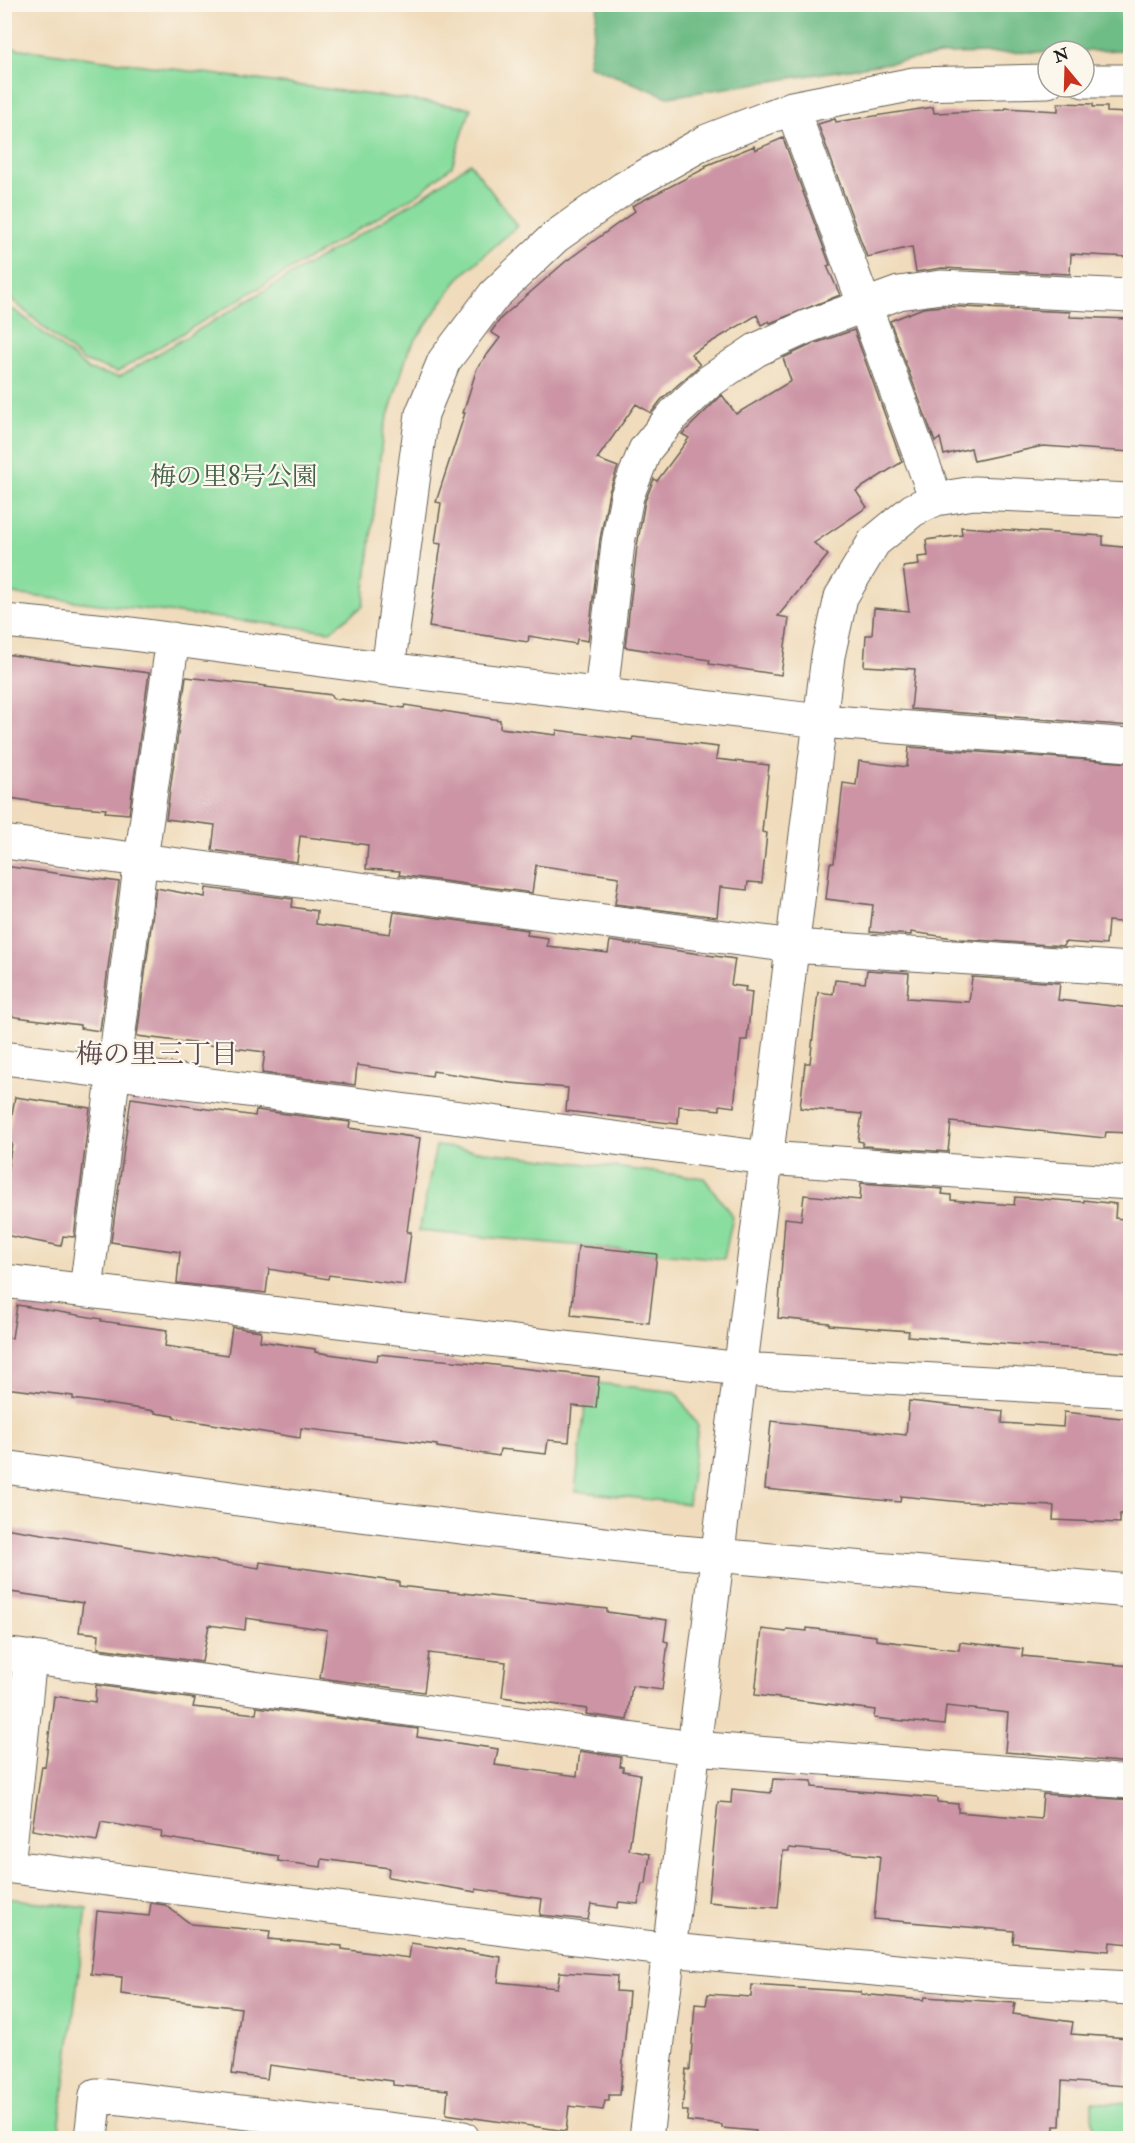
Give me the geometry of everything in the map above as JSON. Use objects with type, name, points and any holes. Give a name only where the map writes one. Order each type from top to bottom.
[{"type":"street","points":[[388,669],[422,414],[444,361],[494,295],[555,237],[624,188],[707,141],[792,108],[914,84],[1036,81]]},
{"type":"street","points":[[1096,81],[1131,81]]},
{"type":"street","points":[[792,108],[936,499]]},
{"type":"street","points":[[601,694],[618,543],[627,496],[645,450],[674,414],[710,381],[756,350],[806,327],[899,293],[941,286],[1131,296]]},
{"type":"street","points":[[646,2139],[828,656],[841,597],[874,542],[913,510],[936,499],[975,493],[1131,501]]},
{"type":"street","points":[[4,621],[173,639],[388,669],[820,721],[1131,745]]},
{"type":"street","points":[[86,1290],[141,859],[173,639]]},
{"type":"street","points":[[4,842],[793,946],[1131,969]]},
{"type":"street","points":[[4,1058],[766,1158],[1131,1183]]},
{"type":"street","points":[[4,1281],[740,1369],[1131,1392]]},
{"type":"street","points":[[4,1467],[326,1511],[717,1555],[1131,1591]]},
{"type":"street","points":[[1131,1782],[694,1748],[17,1655],[6,1866],[670,1950],[1005,1981],[1131,1988]]},
{"type":"street","points":[[91,2139],[96,2095],[463,2139]]},
{"type":"green space","points":[[598,5],[1130,5],[1130,50],[1096,51],[1096,39],[1036,39],[1036,52],[947,54],[668,97],[588,65]]},
{"type":"green space","points":[[5,47],[471,108],[452,166],[418,194],[117,372],[83,361],[11,299],[5,299]]},
{"type":"green space","name":"梅の里8号公園","points":[[470,163],[517,226],[459,278],[409,349],[383,432],[363,606],[330,631],[5,593],[5,308],[16,311],[89,370],[119,377],[419,199]]},
{"type":"green space","points":[[436,1146],[704,1178],[733,1217],[724,1259],[419,1231]]},
{"type":"green space","points":[[588,1382],[676,1392],[698,1426],[688,1504],[575,1491]]},
{"type":"green space","points":[[5,1898],[87,1908],[58,2138],[5,2138]]},
{"type":"green space","points":[[1092,2102],[1130,2104],[1130,2138],[1093,2138]]},
{"type":"building","points":[[1058,103],[1093,104],[1093,107],[1107,107],[1107,112],[1131,113],[1131,257],[1071,254],[1070,274],[942,268],[916,272],[912,247],[867,257],[818,124],[835,119],[836,122],[933,107],[934,113],[1005,110],[1005,108],[1058,111]]},
{"type":"building","points":[[783,138],[830,265],[827,266],[840,295],[770,323],[769,321],[761,325],[757,315],[691,354],[700,365],[661,400],[651,413],[636,404],[597,459],[618,467],[609,492],[600,539],[588,641],[577,639],[576,644],[529,636],[528,642],[429,627],[441,544],[435,543],[441,503],[436,502],[477,368],[500,338],[491,332],[501,318],[565,262],[635,211],[632,206],[706,168],[705,166],[754,146],[755,150]]},
{"type":"building","points":[[942,306],[1070,312],[1070,317],[1131,319],[1131,452],[1043,446],[974,461],[971,448],[944,455],[940,438],[935,442],[890,321],[923,308]]},
{"type":"building","points":[[854,330],[902,462],[856,491],[867,507],[814,543],[828,555],[778,616],[789,618],[781,675],[709,664],[710,660],[625,647],[637,546],[645,501],[654,479],[657,481],[689,438],[682,434],[722,395],[736,414],[791,381],[783,358],[813,344]]},
{"type":"building","points":[[961,527],[1103,536],[1103,545],[1131,548],[1131,726],[911,709],[915,669],[864,666],[866,635],[872,635],[874,608],[909,611],[903,567],[919,565],[918,557],[928,556],[926,540],[962,535]]},
{"type":"building","points":[[4,654],[149,673],[129,814],[105,812],[106,809],[54,805],[4,797]]},
{"type":"building","points":[[186,677],[332,695],[332,698],[404,708],[405,705],[500,720],[500,728],[556,735],[557,730],[632,740],[633,737],[718,747],[716,759],[769,765],[762,832],[767,833],[762,883],[748,882],[747,890],[720,887],[717,917],[615,904],[619,877],[536,865],[532,893],[399,875],[400,871],[366,869],[368,845],[300,836],[297,862],[212,850],[215,825],[166,819]]},
{"type":"building","points":[[909,747],[1131,763],[1131,923],[1108,921],[1106,945],[1064,942],[1064,946],[961,939],[911,932],[911,935],[870,932],[873,905],[826,899],[830,863],[834,863],[843,783],[856,785],[859,761],[907,767]]},
{"type":"building","points":[[4,866],[119,882],[100,1031],[80,1028],[80,1025],[4,1014]]},
{"type":"building","points":[[156,888],[205,897],[206,888],[293,899],[292,907],[317,911],[316,924],[390,934],[394,912],[528,930],[527,935],[548,938],[547,946],[608,953],[610,941],[735,959],[731,985],[746,987],[745,991],[752,992],[747,1040],[741,1040],[734,1107],[720,1105],[720,1110],[679,1106],[678,1124],[566,1111],[568,1088],[510,1083],[433,1071],[432,1076],[357,1065],[355,1085],[262,1073],[265,1052],[137,1036]]},
{"type":"building","points":[[867,970],[909,973],[907,998],[969,1002],[972,977],[1060,983],[1058,1000],[1131,1008],[1131,1133],[1106,1132],[1105,1138],[951,1122],[948,1152],[863,1146],[863,1142],[858,1141],[862,1114],[800,1108],[805,1063],[810,1063],[818,992],[833,994],[835,980],[865,983]]},
{"type":"building","points":[[15,1097],[90,1108],[74,1237],[63,1236],[61,1246],[4,1235],[4,1189],[12,1144],[7,1144]]},
{"type":"building","points":[[131,1098],[255,1116],[256,1110],[350,1122],[349,1128],[420,1138],[407,1232],[411,1232],[404,1285],[329,1275],[328,1279],[269,1269],[266,1293],[177,1283],[180,1252],[111,1242]]},
{"type":"building","points":[[861,1183],[943,1189],[942,1194],[951,1195],[951,1200],[1014,1205],[1015,1197],[1116,1204],[1115,1218],[1131,1220],[1131,1353],[908,1336],[909,1331],[829,1325],[829,1323],[778,1318],[785,1218],[801,1220],[804,1195],[860,1200]]},
{"type":"building","points":[[578,1246],[657,1254],[649,1323],[571,1315]]},
{"type":"building","points":[[17,1305],[102,1319],[101,1321],[167,1330],[165,1346],[228,1355],[232,1327],[261,1331],[260,1341],[377,1361],[378,1354],[599,1377],[596,1408],[572,1406],[569,1442],[548,1440],[546,1454],[500,1449],[499,1456],[437,1447],[437,1445],[301,1428],[300,1438],[174,1418],[174,1416],[155,1413],[155,1411],[73,1399],[73,1396],[4,1388],[4,1337],[12,1338]]},
{"type":"building","points":[[909,1401],[1003,1411],[1002,1423],[1063,1427],[1064,1412],[1131,1419],[1131,1514],[1120,1514],[1120,1523],[1053,1520],[1054,1506],[962,1502],[901,1496],[900,1502],[765,1489],[771,1421],[906,1435]]},
{"type":"building","points":[[4,1528],[259,1568],[260,1562],[399,1582],[399,1586],[607,1609],[607,1612],[667,1620],[664,1641],[668,1642],[662,1690],[632,1686],[627,1720],[586,1714],[587,1709],[502,1697],[506,1662],[429,1653],[424,1692],[320,1678],[327,1630],[246,1618],[245,1630],[209,1625],[202,1662],[98,1648],[99,1634],[79,1632],[83,1603],[4,1591]]},
{"type":"building","points":[[807,1628],[876,1636],[876,1640],[959,1650],[960,1642],[1023,1649],[1022,1656],[1131,1666],[1131,1763],[1005,1752],[1008,1713],[946,1706],[944,1725],[874,1718],[875,1710],[755,1695],[762,1629],[786,1632],[787,1629],[807,1631]]},
{"type":"building","points":[[96,1685],[195,1699],[193,1707],[256,1714],[257,1707],[418,1729],[417,1737],[498,1749],[495,1765],[577,1776],[580,1751],[621,1757],[620,1767],[623,1767],[623,1771],[640,1774],[629,1850],[650,1854],[646,1884],[642,1884],[638,1904],[619,1902],[617,1908],[591,1904],[588,1920],[540,1915],[542,1899],[476,1889],[476,1892],[388,1877],[389,1868],[322,1859],[321,1867],[278,1861],[278,1856],[161,1837],[162,1832],[101,1822],[97,1841],[32,1830],[42,1766],[45,1767],[54,1696],[95,1702]]},
{"type":"building","points":[[773,1779],[812,1781],[812,1787],[937,1798],[937,1802],[958,1804],[958,1812],[1041,1819],[1043,1794],[1131,1800],[1131,1944],[1110,1942],[1109,1951],[1013,1943],[1014,1931],[874,1919],[880,1856],[789,1848],[789,1851],[783,1851],[778,1908],[708,1902],[718,1802],[731,1803],[732,1789],[771,1793]]},
{"type":"building","points":[[151,1903],[165,1905],[191,1924],[270,1931],[269,1939],[342,1946],[342,1949],[409,1958],[411,1943],[501,1957],[498,1982],[557,1988],[560,1972],[617,1976],[616,1991],[629,1992],[620,2095],[609,2095],[609,2101],[605,2101],[603,2110],[569,2106],[566,2131],[446,2114],[448,2090],[393,2085],[393,2081],[269,2065],[267,2079],[232,2074],[241,2008],[121,1994],[122,1977],[91,1974],[97,1911],[149,1916]]},
{"type":"building","points":[[752,1985],[861,1992],[861,1994],[924,2000],[925,1997],[1015,2003],[1013,2014],[1073,2022],[1071,2034],[1129,2038],[1126,2086],[1062,2081],[1060,2126],[1054,2126],[1053,2139],[755,2139],[756,2131],[722,2128],[722,2125],[687,2121],[688,2111],[682,2111],[686,2069],[690,2070],[695,2004],[706,2005],[708,1994],[751,1997]]},
{"type":"district","name":"梅の里三丁目","points":[[157,1054]]}]
